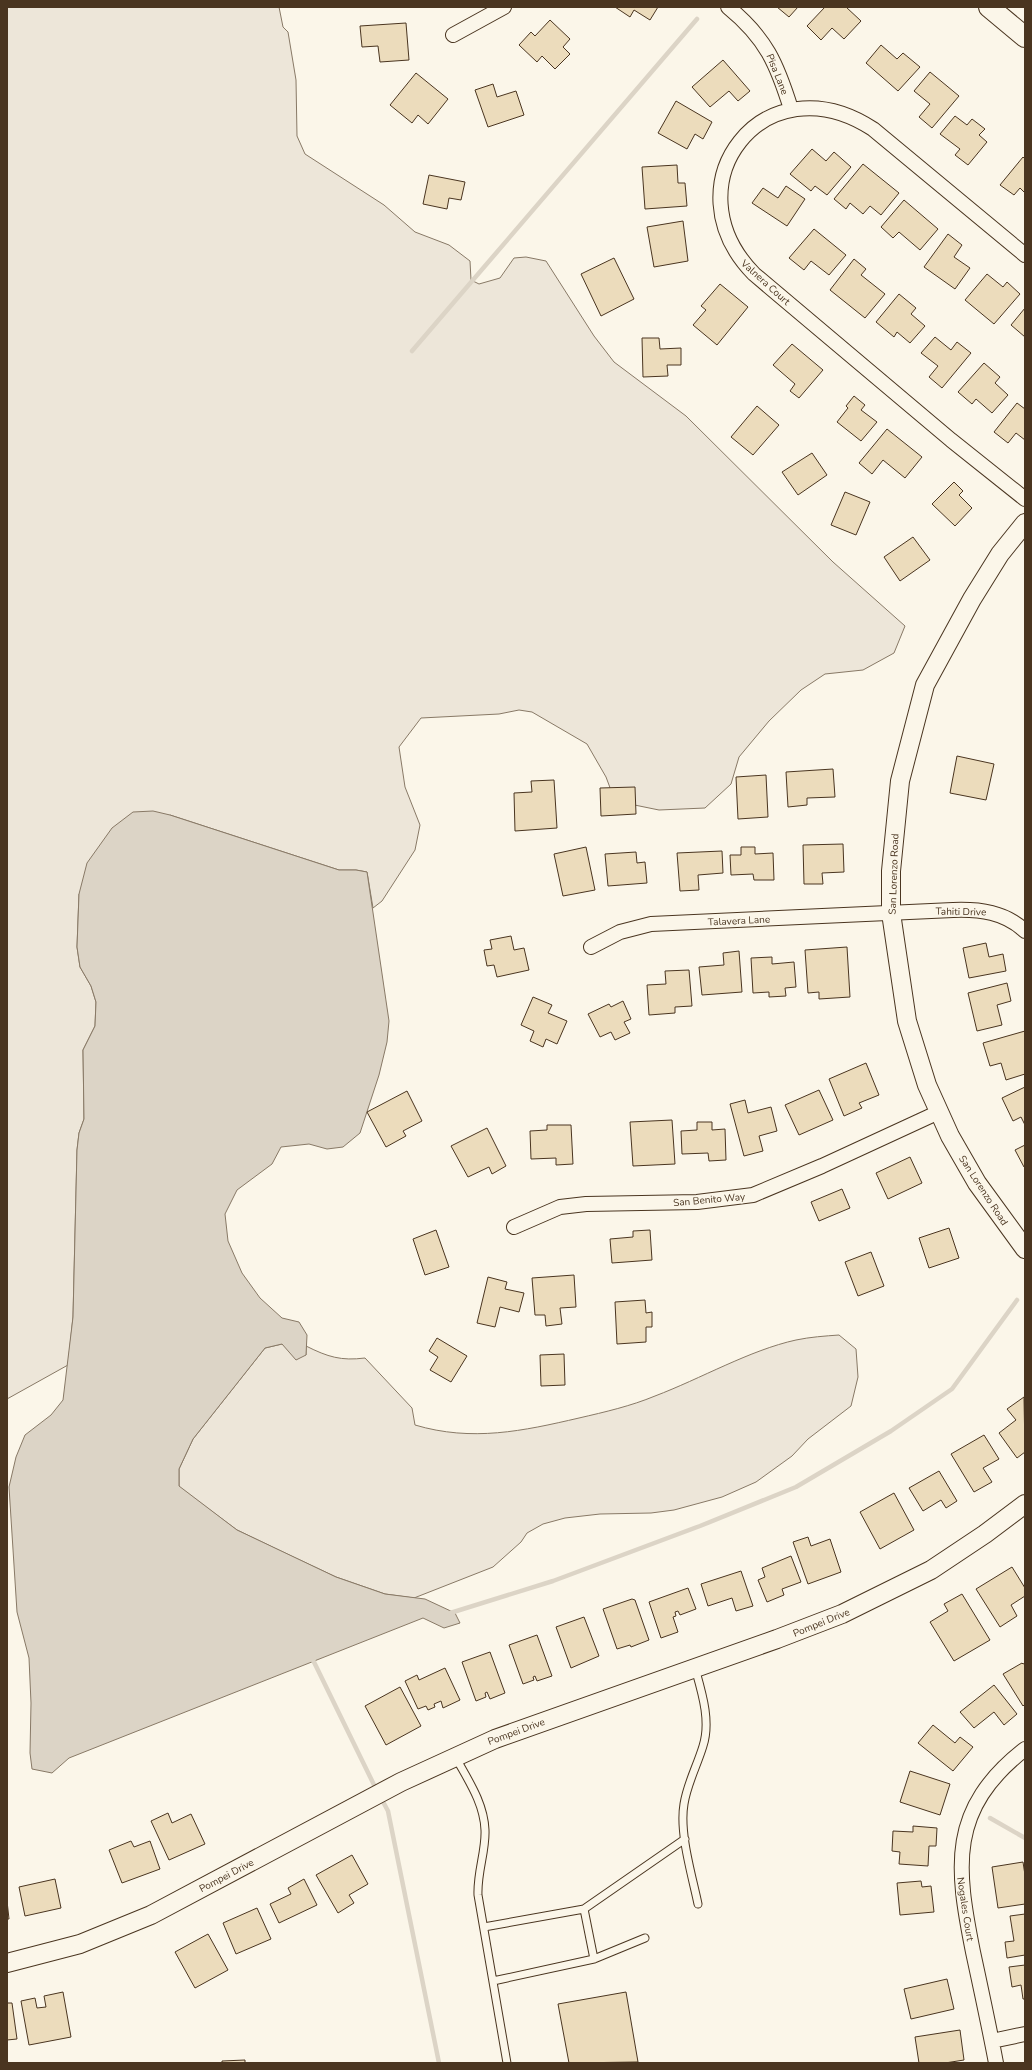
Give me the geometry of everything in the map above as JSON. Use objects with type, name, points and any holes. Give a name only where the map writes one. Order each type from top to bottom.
[{"type":"main road","points":[[989,7],[1025,37]]},
{"type":"street","points":[[453,35],[504,7]]},
{"type":"street","name":"Pisa Lane","points":[[728,7],[747,24],[770,53],[780,74],[791,109]]},
{"type":"street","name":"Valnera Court","points":[[1025,255],[873,129],[857,119],[841,112],[823,108],[807,107],[791,109],[771,116],[756,126],[736,146],[730,157],[722,181],[720,208],[722,223],[733,249],[741,261],[754,274],[951,440],[1025,499]]},
{"type":"street","name":"San Lorenzo Road","points":[[1025,523],[1000,554],[972,599],[925,685],[900,781],[891,871],[891,913],[907,1022],[927,1085],[939,1112],[977,1183],[1025,1249]]},
{"type":"street","name":"Tahiti Drive","points":[[891,913],[980,910],[1000,915],[1025,931]]},
{"type":"street","name":"Talavera Lane","points":[[591,947],[620,932],[651,924],[891,913]]},
{"type":"street","name":"San Benito Way","points":[[514,1227],[560,1207],[586,1204],[697,1202],[753,1195],[822,1166],[939,1112]]},
{"type":"street","name":"Pompei Drive","points":[[7,1963],[80,1944],[128,1926],[401,1782],[495,1739],[812,1626],[868,1602],[931,1570],[1025,1504]]},
{"type":"street","name":"Nogales Court","points":[[996,2063],[964,1905],[961,1858],[968,1824],[984,1792],[1005,1767],[1025,1749]]},
{"type":"street","points":[[992,2041],[1025,2034]]},
{"type":"lane","points":[[694,1668],[704,1702],[706,1731],[704,1745],[688,1786],[684,1804],[685,1839],[698,1904]]},
{"type":"lane","points":[[455,1756],[471,1785],[483,1816],[485,1830],[478,1880],[484,1927],[507,2063]]},
{"type":"lane","points":[[484,1927],[584,1909],[685,1839]]},
{"type":"lane","points":[[584,1909],[594,1959]]},
{"type":"lane","points":[[493,1981],[594,1959],[645,1938]]},
{"type":"shaded area","points":[[7,7],[279,7],[283,27],[288,32],[296,80],[297,136],[305,154],[384,205],[415,232],[449,245],[470,261],[471,280],[479,284],[500,278],[514,258],[526,257],[546,261],[594,336],[614,362],[686,416],[833,562],[905,626],[894,653],[863,670],[825,674],[801,690],[769,721],[739,757],[731,784],[705,808],[659,810],[615,801],[606,777],[587,744],[532,712],[519,710],[499,714],[421,718],[399,747],[405,787],[420,825],[415,850],[382,901],[373,908],[367,872],[356,870],[339,870],[170,815],[79,894],[77,947],[80,967],[91,986],[96,1002],[95,1026],[83,1050],[84,1119],[79,1133],[77,1150],[73,1317],[68,1365],[7,1399]]},
{"type":"shaded area","points":[[153,811],[170,815],[339,870],[356,870],[367,872],[389,1021],[387,1042],[379,1075],[360,1133],[343,1147],[327,1149],[309,1144],[281,1147],[272,1164],[237,1190],[225,1214],[228,1241],[242,1273],[260,1298],[282,1318],[299,1322],[307,1335],[306,1355],[296,1360],[282,1344],[265,1348],[193,1439],[179,1469],[179,1486],[237,1530],[336,1577],[385,1594],[425,1599],[455,1613],[460,1623],[444,1628],[423,1618],[69,1758],[52,1773],[32,1769],[30,1753],[31,1703],[29,1658],[17,1612],[9,1487],[16,1457],[25,1435],[51,1415],[63,1400],[73,1317],[77,1150],[79,1133],[84,1119],[83,1050],[95,1026],[96,1002],[91,986],[80,967],[77,947],[79,894],[87,863],[112,828],[133,812]]},
{"type":"shaded area","points":[[839,1335],[856,1349],[858,1377],[851,1406],[808,1439],[792,1456],[756,1482],[722,1497],[674,1510],[651,1513],[600,1514],[565,1518],[543,1524],[527,1533],[521,1542],[493,1567],[414,1598],[385,1594],[336,1577],[285,1553],[237,1530],[179,1487],[179,1469],[193,1439],[265,1348],[282,1344],[306,1355],[306,1346],[321,1353],[335,1357],[349,1359],[365,1358],[412,1408],[415,1425],[436,1430],[477,1434],[497,1433],[538,1427],[637,1403],[761,1351],[796,1340]]},
{"type":"building","points":[[615,7],[658,7],[650,20],[634,10],[630,17]]},
{"type":"building","points":[[777,7],[798,7],[789,17]]},
{"type":"building","points":[[825,7],[846,7],[861,21],[844,39],[832,28],[821,40],[807,26]]},
{"type":"building","points":[[550,20],[570,39],[563,47],[570,54],[555,69],[542,56],[537,62],[519,45],[531,32],[535,36]]},
{"type":"building","points":[[406,23],[409,60],[380,62],[378,46],[362,47],[360,26]]},
{"type":"building","points":[[881,45],[897,59],[903,53],[920,67],[898,91],[866,63]]},
{"type":"building","points":[[723,60],[750,91],[738,101],[729,91],[710,107],[692,87]]},
{"type":"building","points":[[930,72],[959,96],[932,128],[919,117],[930,104],[914,91]]},
{"type":"building","points":[[416,73],[448,99],[428,124],[418,115],[412,123],[390,105]]},
{"type":"building","points":[[493,84],[497,97],[516,91],[524,115],[488,127],[475,90]]},
{"type":"building","points":[[676,101],[712,122],[703,139],[695,134],[687,149],[658,133]]},
{"type":"building","points":[[955,116],[967,125],[972,119],[985,129],[979,135],[987,142],[968,165],[955,155],[960,149],[940,134]]},
{"type":"building","points":[[812,149],[826,161],[834,152],[851,167],[827,195],[815,186],[811,191],[790,174]]},
{"type":"building","points":[[1023,157],[1025,159],[1025,193],[1020,188],[1014,195],[1000,185]]},
{"type":"building","points":[[863,164],[899,193],[881,215],[870,206],[863,214],[850,203],[846,209],[834,199]]},
{"type":"building","points":[[677,165],[678,183],[685,183],[687,206],[645,209],[642,167]]},
{"type":"building","points":[[429,175],[465,182],[461,200],[449,198],[447,209],[423,204]]},
{"type":"building","points":[[786,186],[805,199],[787,226],[752,203],[763,188],[778,198]]},
{"type":"building","points":[[904,200],[938,229],[920,250],[899,232],[893,238],[881,227]]},
{"type":"building","points":[[683,221],[688,261],[654,267],[647,227]]},
{"type":"building","points":[[814,229],[846,255],[829,275],[811,261],[804,270],[789,258]]},
{"type":"building","points":[[948,234],[962,245],[954,257],[970,268],[955,289],[924,267]]},
{"type":"building","points":[[614,258],[634,299],[601,316],[581,274]]},
{"type":"building","points":[[854,259],[866,269],[861,275],[885,294],[865,318],[830,290]]},
{"type":"building","points":[[987,274],[1003,287],[1007,282],[1020,294],[994,324],[965,300]]},
{"type":"building","points":[[720,284],[748,307],[717,345],[693,325],[706,310],[701,306]]},
{"type":"building","points":[[899,294],[916,308],[911,314],[925,326],[910,343],[897,332],[894,337],[876,322]]},
{"type":"building","points":[[1025,308],[1025,337],[1011,325]]},
{"type":"building","points":[[935,337],[951,350],[957,342],[971,353],[942,388],[929,377],[938,366],[921,353]]},
{"type":"building","points":[[642,338],[659,338],[660,349],[681,348],[681,365],[667,365],[668,376],[643,377]]},
{"type":"building","points":[[792,344],[823,370],[799,398],[790,391],[795,384],[773,365]]},
{"type":"building","points":[[984,363],[1000,377],[995,383],[1008,395],[992,413],[976,399],[972,404],[958,392]]},
{"type":"building","points":[[854,396],[865,405],[861,410],[877,422],[861,441],[837,422],[848,408],[846,406]]},
{"type":"building","points":[[1017,403],[1025,409],[1025,440],[1016,433],[1008,443],[994,432]]},
{"type":"building","points":[[757,406],[779,425],[753,455],[731,437]]},
{"type":"building","points":[[887,429],[922,457],[905,478],[883,460],[872,474],[859,463]]},
{"type":"building","points":[[812,453],[827,475],[798,495],[782,472]]},
{"type":"building","points":[[954,482],[963,491],[959,495],[972,508],[955,526],[932,504]]},
{"type":"building","points":[[845,492],[870,502],[856,535],[831,525]]},
{"type":"building","points":[[913,537],[930,560],[900,581],[884,557]]},
{"type":"building","points":[[957,756],[994,764],[986,800],[950,793]]},
{"type":"building","points":[[833,769],[835,797],[807,798],[807,805],[788,807],[786,772]]},
{"type":"building","points":[[766,775],[768,817],[738,819],[736,777]]},
{"type":"building","points":[[554,780],[557,828],[515,831],[514,793],[532,792],[531,781]]},
{"type":"building","points":[[635,787],[636,814],[601,816],[600,788]]},
{"type":"building","points":[[843,844],[844,872],[822,873],[823,884],[804,884],[803,845]]},
{"type":"building","points":[[586,847],[595,890],[563,896],[554,854]]},
{"type":"building","points":[[741,847],[755,847],[755,854],[773,853],[774,880],[754,880],[753,874],[731,875],[730,855],[741,855]]},
{"type":"building","points":[[722,851],[723,873],[698,875],[699,890],[680,891],[677,853]]},
{"type":"building","points":[[636,852],[637,863],[645,862],[647,883],[608,886],[605,854]]},
{"type":"building","points":[[511,936],[514,950],[524,948],[529,970],[497,977],[494,965],[487,966],[484,950],[492,949],[490,940]]},
{"type":"building","points":[[986,943],[989,957],[1003,954],[1006,971],[969,978],[963,948]]},
{"type":"building","points":[[847,947],[850,997],[819,999],[819,992],[808,993],[805,950]]},
{"type":"building","points":[[739,951],[742,992],[702,995],[699,967],[724,965],[723,953]]},
{"type":"building","points":[[772,957],[772,964],[794,962],[796,987],[785,988],[786,996],[769,997],[769,992],[753,993],[751,958]]},
{"type":"building","points":[[689,970],[692,1006],[675,1007],[675,1013],[649,1015],[647,985],[666,984],[665,971]]},
{"type":"building","points":[[1007,983],[1011,1001],[997,1005],[1002,1025],[977,1031],[968,993]]},
{"type":"building","points":[[533,997],[552,1005],[548,1013],[567,1021],[557,1044],[546,1039],[543,1047],[530,1041],[534,1031],[521,1025]]},
{"type":"building","points":[[623,1001],[631,1019],[624,1022],[630,1033],[615,1040],[611,1032],[600,1037],[588,1014],[609,1004],[611,1007]]},
{"type":"building","points":[[1025,1031],[1025,1074],[1006,1080],[1001,1063],[990,1066],[983,1043]]},
{"type":"building","points":[[866,1063],[879,1095],[859,1103],[862,1108],[844,1116],[829,1079]]},
{"type":"building","points":[[1025,1087],[1025,1125],[1021,1117],[1013,1121],[1002,1098]]},
{"type":"building","points":[[819,1090],[833,1120],[799,1135],[785,1105]]},
{"type":"building","points":[[407,1091],[422,1121],[403,1131],[406,1136],[386,1147],[367,1112]]},
{"type":"building","points":[[745,1100],[748,1113],[771,1107],[777,1131],[759,1136],[763,1151],[744,1156],[730,1104]]},
{"type":"building","points":[[672,1120],[675,1164],[633,1166],[630,1122]]},
{"type":"building","points":[[697,1122],[712,1122],[712,1130],[725,1129],[726,1160],[709,1161],[708,1153],[682,1154],[681,1131],[697,1130]]},
{"type":"building","points":[[547,1125],[571,1125],[573,1164],[556,1165],[556,1158],[531,1159],[530,1131],[547,1130]]},
{"type":"building","points":[[487,1128],[506,1166],[492,1174],[489,1167],[468,1177],[451,1146]]},
{"type":"building","points":[[1025,1145],[1025,1167],[1024,1167],[1015,1150]]},
{"type":"building","points":[[910,1157],[922,1183],[888,1199],[876,1173]]},
{"type":"building","points":[[842,1189],[850,1208],[819,1221],[811,1202]]},
{"type":"building","points":[[949,1228],[959,1258],[929,1268],[919,1238]]},
{"type":"building","points":[[436,1230],[449,1267],[425,1275],[413,1239]]},
{"type":"building","points":[[650,1230],[652,1260],[612,1263],[610,1239],[633,1237],[633,1231]]},
{"type":"building","points":[[871,1252],[884,1286],[858,1296],[845,1262]]},
{"type":"building","points":[[574,1275],[576,1307],[560,1308],[562,1324],[546,1326],[545,1315],[535,1315],[532,1278]]},
{"type":"building","points":[[488,1277],[507,1282],[505,1289],[524,1293],[519,1312],[500,1307],[495,1327],[477,1323]]},
{"type":"building","points":[[645,1300],[646,1313],[652,1312],[652,1327],[646,1327],[646,1342],[617,1344],[615,1302]]},
{"type":"building","points":[[437,1338],[467,1356],[451,1382],[430,1370],[438,1357],[429,1351]]},
{"type":"building","points":[[564,1354],[565,1385],[541,1386],[540,1355]]},
{"type":"building","points":[[1024,1397],[1025,1452],[1017,1458],[999,1433],[1016,1420],[1007,1409]]},
{"type":"building","points":[[984,1435],[999,1459],[983,1468],[992,1482],[974,1492],[951,1454]]},
{"type":"building","points":[[939,1471],[957,1501],[946,1508],[941,1500],[923,1511],[909,1488]]},
{"type":"building","points":[[894,1493],[914,1530],[880,1549],[860,1512]]},
{"type":"building","points":[[808,1537],[811,1546],[830,1539],[841,1572],[808,1584],[793,1542]]},
{"type":"building","points":[[791,1556],[801,1582],[782,1589],[784,1595],[767,1602],[758,1580],[765,1577],[762,1568]]},
{"type":"building","points":[[1012,1567],[1025,1588],[1025,1596],[1011,1605],[1017,1616],[1000,1627],[976,1589]]},
{"type":"building","points":[[741,1571],[753,1606],[736,1611],[732,1598],[708,1606],[701,1584]]},
{"type":"building","points":[[688,1588],[696,1609],[680,1615],[678,1611],[675,1612],[676,1616],[673,1617],[678,1632],[661,1638],[649,1602]]},
{"type":"building","points":[[962,1594],[990,1640],[954,1661],[930,1622],[948,1611],[944,1604]]},
{"type":"building","points":[[632,1599],[635,1600],[649,1640],[631,1647],[630,1645],[617,1649],[603,1609]]},
{"type":"building","points":[[584,1617],[599,1656],[571,1668],[556,1627]]},
{"type":"building","points":[[537,1635],[552,1676],[537,1681],[535,1676],[533,1677],[534,1680],[523,1684],[509,1645]]},
{"type":"building","points":[[490,1652],[505,1693],[490,1699],[487,1692],[485,1693],[486,1697],[476,1701],[462,1662]]},
{"type":"building","points":[[1022,1663],[1025,1663],[1025,1704],[1023,1706],[1003,1674]]},
{"type":"building","points":[[445,1668],[460,1700],[443,1708],[441,1701],[434,1704],[435,1707],[428,1710],[426,1706],[418,1709],[405,1681],[417,1675],[419,1680]]},
{"type":"building","points":[[994,1685],[1017,1714],[1004,1725],[994,1712],[974,1728],[960,1712]]},
{"type":"building","points":[[400,1687],[421,1726],[386,1745],[365,1706]]},
{"type":"building","points":[[933,1725],[955,1743],[960,1737],[973,1747],[953,1771],[918,1743]]},
{"type":"building","points":[[910,1771],[950,1784],[940,1815],[900,1802]]},
{"type":"building","points":[[168,1813],[172,1823],[191,1814],[205,1844],[169,1860],[151,1821]]},
{"type":"building","points":[[913,1826],[937,1828],[936,1846],[929,1846],[928,1866],[899,1864],[900,1852],[892,1851],[893,1831],[913,1832]]},
{"type":"building","points":[[131,1841],[134,1847],[150,1841],[160,1869],[122,1883],[109,1850]]},
{"type":"building","points":[[352,1855],[368,1884],[349,1895],[354,1903],[338,1913],[316,1875]]},
{"type":"building","points":[[1023,1862],[1025,1875],[1025,1904],[998,1908],[992,1867]]},
{"type":"building","points":[[55,1879],[61,1908],[25,1916],[19,1887]]},
{"type":"building","points":[[304,1879],[317,1905],[279,1923],[270,1904],[291,1894],[288,1888]]},
{"type":"building","points":[[921,1881],[922,1887],[931,1886],[934,1912],[900,1915],[897,1883]]},
{"type":"building","points":[[7,1901],[9,1919],[7,1919]]},
{"type":"building","points":[[257,1908],[271,1939],[236,1954],[223,1923]]},
{"type":"building","points":[[1025,1914],[1025,1955],[1007,1958],[1005,1942],[1014,1941],[1010,1916]]},
{"type":"building","points":[[208,1934],[228,1970],[195,1988],[175,1952]]},
{"type":"building","points":[[1025,1965],[1025,1999],[1023,1999],[1021,1985],[1012,1987],[1009,1967]]},
{"type":"building","points":[[947,1979],[954,2009],[911,2019],[904,1989]]},
{"type":"building","points":[[63,1992],[71,2037],[29,2045],[21,2001],[35,1998],[37,2008],[46,2007],[44,1996]]},
{"type":"building","points":[[626,1992],[638,2062],[569,2063],[558,2004]]},
{"type":"building","points":[[7,2003],[12,2003],[17,2039],[7,2040]]},
{"type":"building","points":[[960,2030],[964,2060],[945,2063],[919,2063],[915,2037]]},
{"type":"building","points":[[245,2060],[245,2063],[222,2063],[222,2061]]},
{"type":"waterway","points":[[412,351],[697,19]]},
{"type":"waterway","points":[[447,1614],[553,1581],[700,1526],[796,1487],[891,1431],[952,1389],[1017,1300]]},
{"type":"waterway","points":[[313,1660],[377,1791]]},
{"type":"waterway","points":[[381,1798],[388,1811],[439,2063]]},
{"type":"waterway","points":[[990,1818],[1025,1838]]}]
